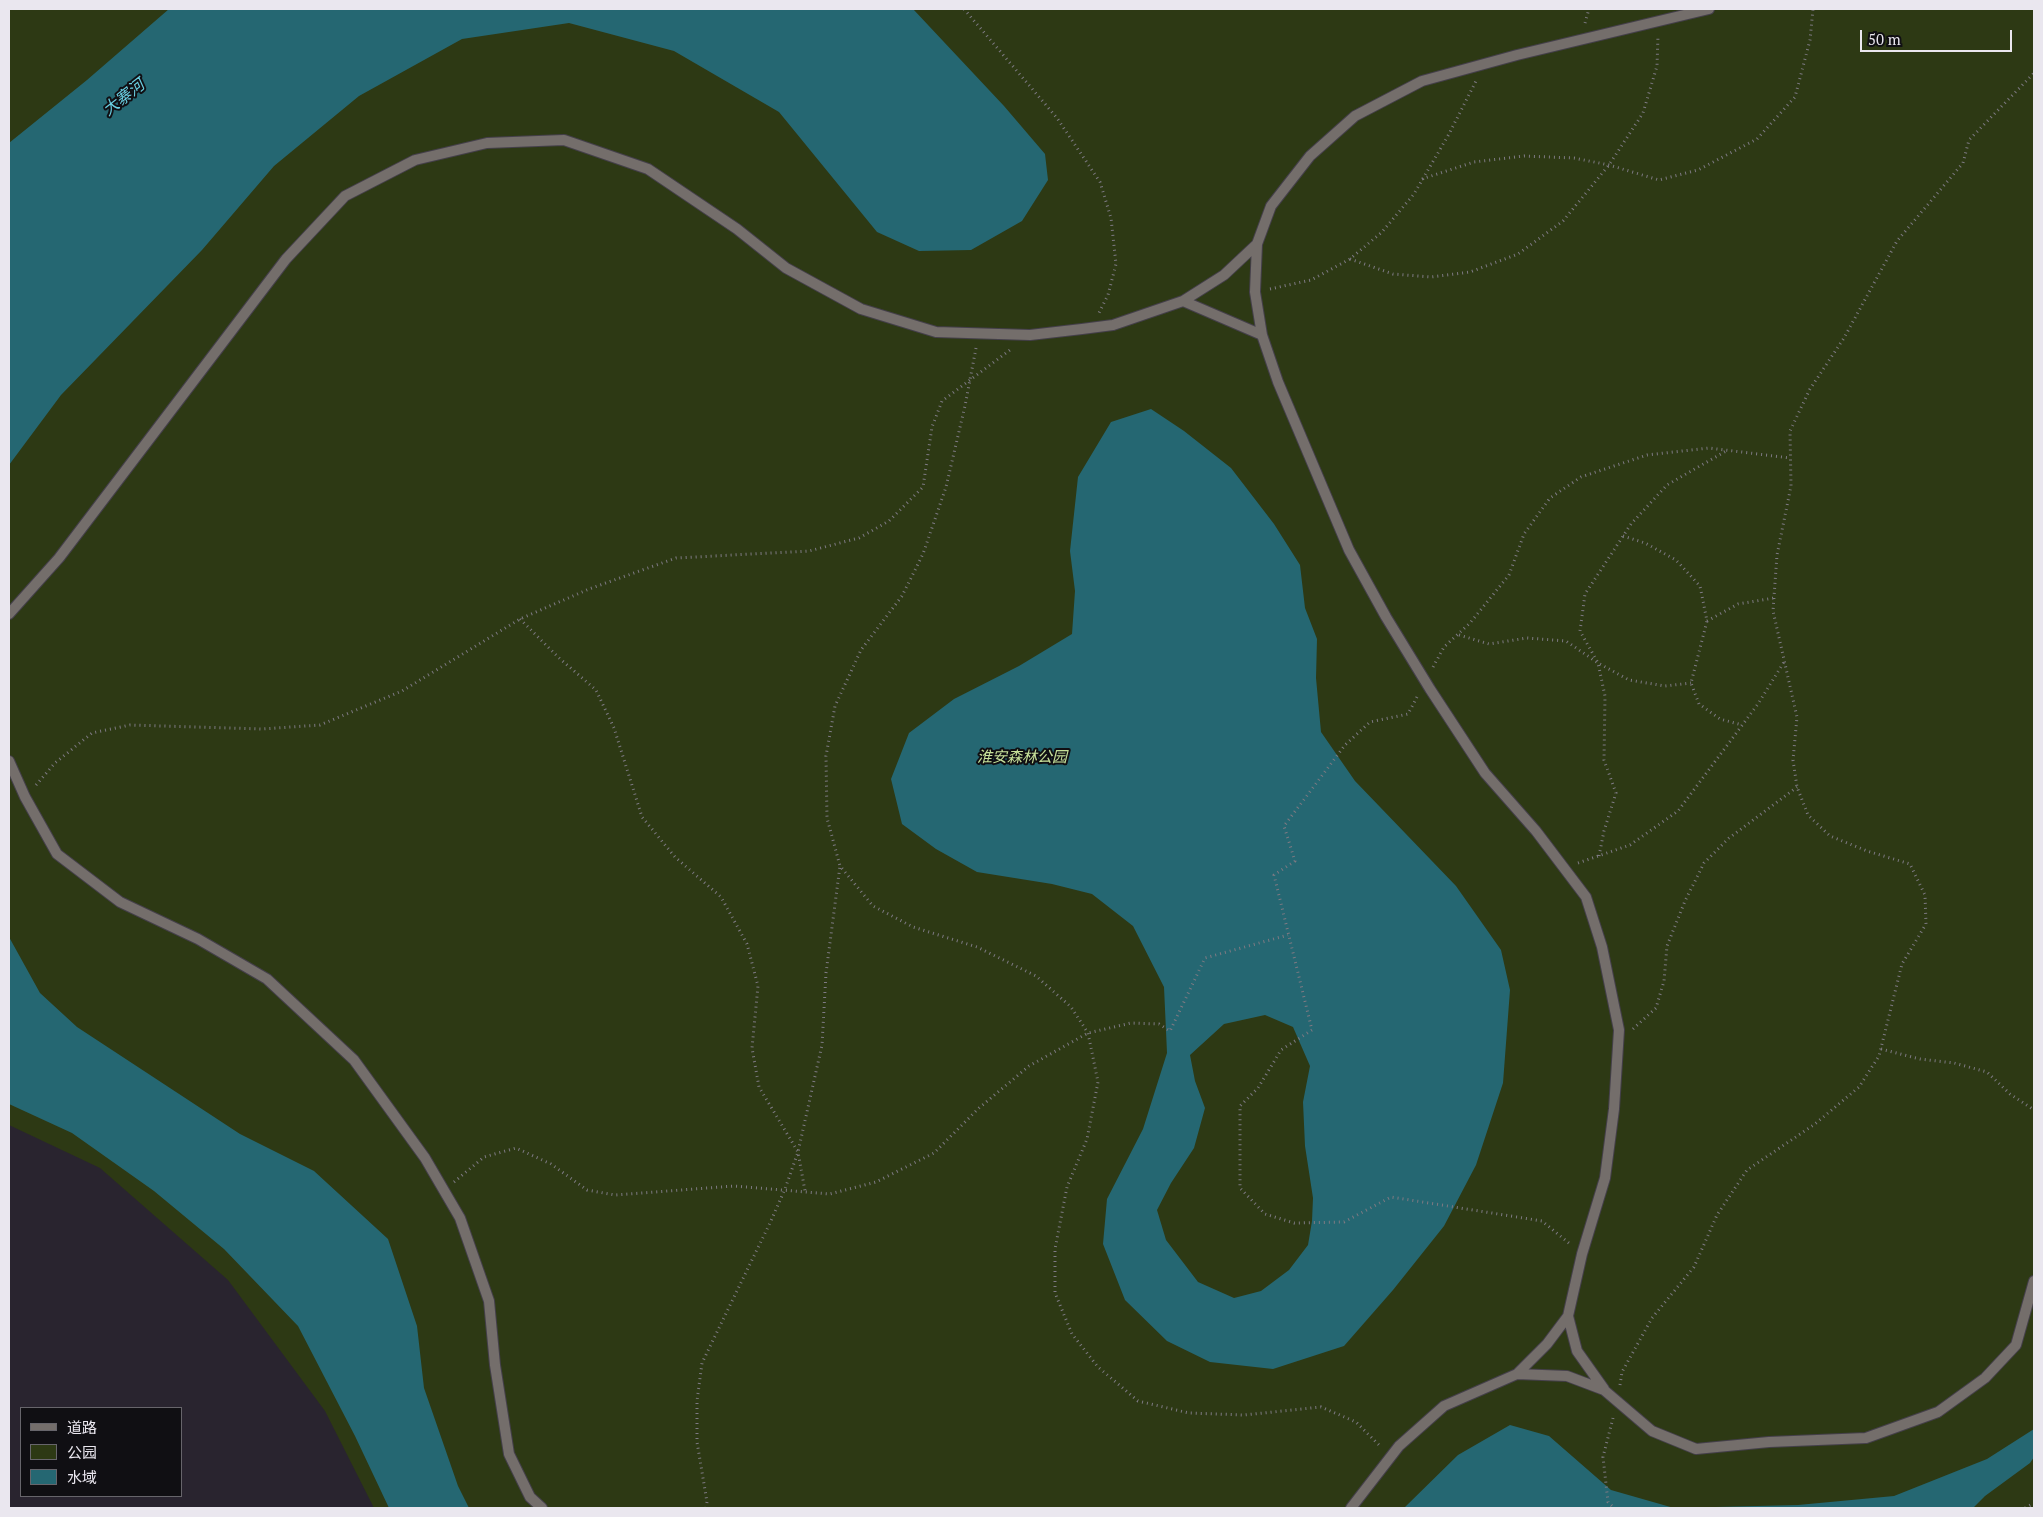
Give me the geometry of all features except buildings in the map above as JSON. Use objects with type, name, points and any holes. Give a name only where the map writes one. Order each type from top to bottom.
[{"type":"street","points":[[1351,1508],[1399,1446],[1444,1406],[1517,1374],[1547,1344],[1568,1316],[1582,1254],[1605,1178],[1614,1109],[1619,1030],[1602,947],[1586,897],[1536,831],[1485,773],[1386,617],[1349,550],[1278,382],[1262,335],[1255,292],[1257,244],[1271,206],[1310,156],[1354,116],[1422,81],[1709,9]]},
{"type":"street","points":[[9,614],[65,550],[286,259],[345,196],[415,160],[487,143],[564,140],[648,169],[737,229],[786,268],[861,309],[936,332],[1030,335],[1113,325],[1183,301],[1224,275],[1257,244]]},
{"type":"street","points":[[1183,301],[1262,335]]},
{"type":"street","points":[[9,761],[25,797],[56,854],[120,902],[198,939],[268,980],[359,1067],[425,1158],[460,1218],[488,1301],[495,1365],[509,1454],[530,1497],[542,1508]]},
{"type":"street","points":[[1568,1316],[1577,1352],[1604,1390],[1652,1431],[1696,1449],[1769,1442],[1866,1438],[1938,1412],[1986,1378],[2016,1345],[2034,1281]]},
{"type":"street","points":[[1517,1374],[1567,1376],[1604,1390]]},
{"type":"path","points":[[964,9],[1057,118],[1100,182],[1111,218],[1116,264],[1108,295],[1098,314],[1082,329]]},
{"type":"path","points":[[1422,179],[1474,162],[1524,156],[1574,158],[1609,165],[1659,180],[1698,170],[1757,139],[1795,97],[1810,40],[1813,9]]},
{"type":"path","points":[[1350,259],[1393,274],[1431,278],[1470,272],[1518,254],[1563,221],[1609,165],[1643,113],[1657,66],[1658,21]]},
{"type":"path","points":[[1255,292],[1311,280],[1350,259],[1382,232],[1414,194],[1449,134],[1485,64]]},
{"type":"path","points":[[1614,1508],[1608,1502],[1603,1457],[1622,1372],[1652,1318],[1694,1267],[1717,1215],[1747,1170],[1815,1124],[1859,1087],[1879,1056],[1902,964],[1926,924],[1925,895],[1910,864],[1867,851],[1830,836],[1808,815],[1796,787],[1793,760],[1797,717],[1773,611],[1777,555],[1790,486],[1790,431],[1810,389],[1844,338],[1897,241],[1963,163],[1969,140],[2034,74]]},
{"type":"path","points":[[706,1508],[707,1502],[697,1442],[697,1401],[702,1363],[726,1310],[744,1279],[785,1189],[798,1152],[822,1045],[826,973],[840,866],[827,818],[826,756],[835,706],[861,650],[902,596],[924,554],[946,487],[979,333]]},
{"type":"path","points":[[25,797],[55,763],[92,733],[130,725],[262,729],[320,725],[402,691],[520,619],[588,589],[676,558],[809,552],[860,538],[889,521],[923,487],[932,427],[942,401],[970,382],[1005,352],[1014,348]]},
{"type":"path","points":[[1582,1254],[1542,1221],[1391,1198],[1344,1222],[1294,1223],[1264,1214],[1240,1188],[1240,1106],[1258,1088],[1281,1050],[1312,1030],[1274,875],[1295,861],[1284,826],[1345,745],[1370,722],[1408,714],[1444,648],[1470,623],[1509,575],[1524,534],[1550,498],[1581,477],[1647,455],[1709,448],[1790,458]]},
{"type":"path","points":[[1599,856],[1616,793],[1604,760],[1605,696],[1598,663],[1580,631],[1585,594],[1631,524],[1668,485],[1727,450]]},
{"type":"path","points":[[1623,536],[1645,543],[1676,560],[1700,586],[1707,621],[1692,683],[1699,704],[1720,719],[1742,725]]},
{"type":"path","points":[[1707,621],[1738,604],[1774,598]]},
{"type":"path","points":[[520,619],[558,657],[596,690],[614,728],[642,817],[675,857],[721,897],[747,944],[758,986],[752,1048],[759,1087],[798,1152],[806,1191]]},
{"type":"path","points":[[1458,634],[1489,644],[1527,638],[1566,640],[1598,663],[1629,680],[1665,686],[1692,683]]},
{"type":"path","points":[[1564,868],[1630,845],[1678,811],[1758,704],[1784,661]]},
{"type":"path","points":[[1618,1043],[1656,1008],[1664,981],[1667,946],[1704,863],[1729,838],[1796,787]]},
{"type":"path","points":[[840,866],[873,906],[912,926],[977,947],[1036,976],[1071,1007],[1088,1033],[1098,1082],[1087,1139],[1067,1187],[1056,1249],[1055,1293],[1072,1334],[1098,1367],[1138,1401],[1189,1413],[1244,1415],[1321,1407],[1356,1422],[1390,1456]]},
{"type":"path","points":[[444,1190],[484,1157],[516,1148],[551,1164],[588,1190],[615,1195],[734,1186],[830,1194],[876,1182],[934,1153],[978,1108],[1029,1066],[1088,1033],[1131,1023],[1159,1024],[1170,1031],[1206,958],[1288,934]]},
{"type":"path","points":[[1881,1049],[1920,1059],[1954,1063],[1986,1072],[2010,1094],[2034,1110]]},
{"type":"path","points":[[2025,1508],[2034,1502]]},
{"type":"green space","name":"淮安森林公园","points":[[9,9],[2034,9],[2034,1508],[374,1508],[325,1411],[228,1280],[100,1168],[9,1125]]},
{"type":"water","name":"大寨河","points":[[169,9],[913,9],[1004,106],[1045,154],[1048,180],[1022,221],[971,250],[919,251],[877,232],[779,112],[674,51],[569,23],[462,39],[359,96],[274,166],[202,250],[61,395],[9,465],[9,143],[87,80]]},
{"type":"water","points":[[1151,409],[1184,431],[1231,468],[1274,524],[1300,565],[1305,608],[1317,639],[1316,678],[1321,732],[1355,781],[1456,886],[1501,950],[1510,990],[1503,1083],[1476,1165],[1444,1226],[1393,1290],[1344,1346],[1273,1369],[1210,1362],[1167,1341],[1125,1300],[1103,1244],[1107,1199],[1143,1129],[1167,1053],[1164,987],[1133,926],[1092,894],[1052,884],[977,872],[936,849],[902,824],[891,779],[909,733],[954,699],[1019,666],[1072,634],[1075,591],[1070,551],[1078,477],[1111,422]],"holes":[[[1265,1015],[1293,1027],[1310,1066],[1303,1102],[1305,1146],[1313,1198],[1308,1245],[1289,1270],[1261,1291],[1234,1298],[1198,1282],[1166,1240],[1157,1210],[1171,1183],[1194,1148],[1205,1108],[1195,1081],[1190,1055],[1224,1024]]]},
{"type":"water","points":[[9,937],[40,993],[77,1027],[240,1134],[314,1171],[388,1239],[417,1326],[424,1388],[458,1486],[469,1508],[389,1508],[355,1436],[298,1326],[224,1249],[154,1191],[72,1133],[9,1104]]},
{"type":"water","points":[[1510,1425],[1549,1436],[1611,1490],[1674,1508],[1404,1508],[1458,1455]]},
{"type":"water","points":[[2034,1429],[2034,1457],[2030,1463],[1985,1496],[1973,1508],[1674,1508],[1798,1505],[1894,1496],[1987,1459]]}]
